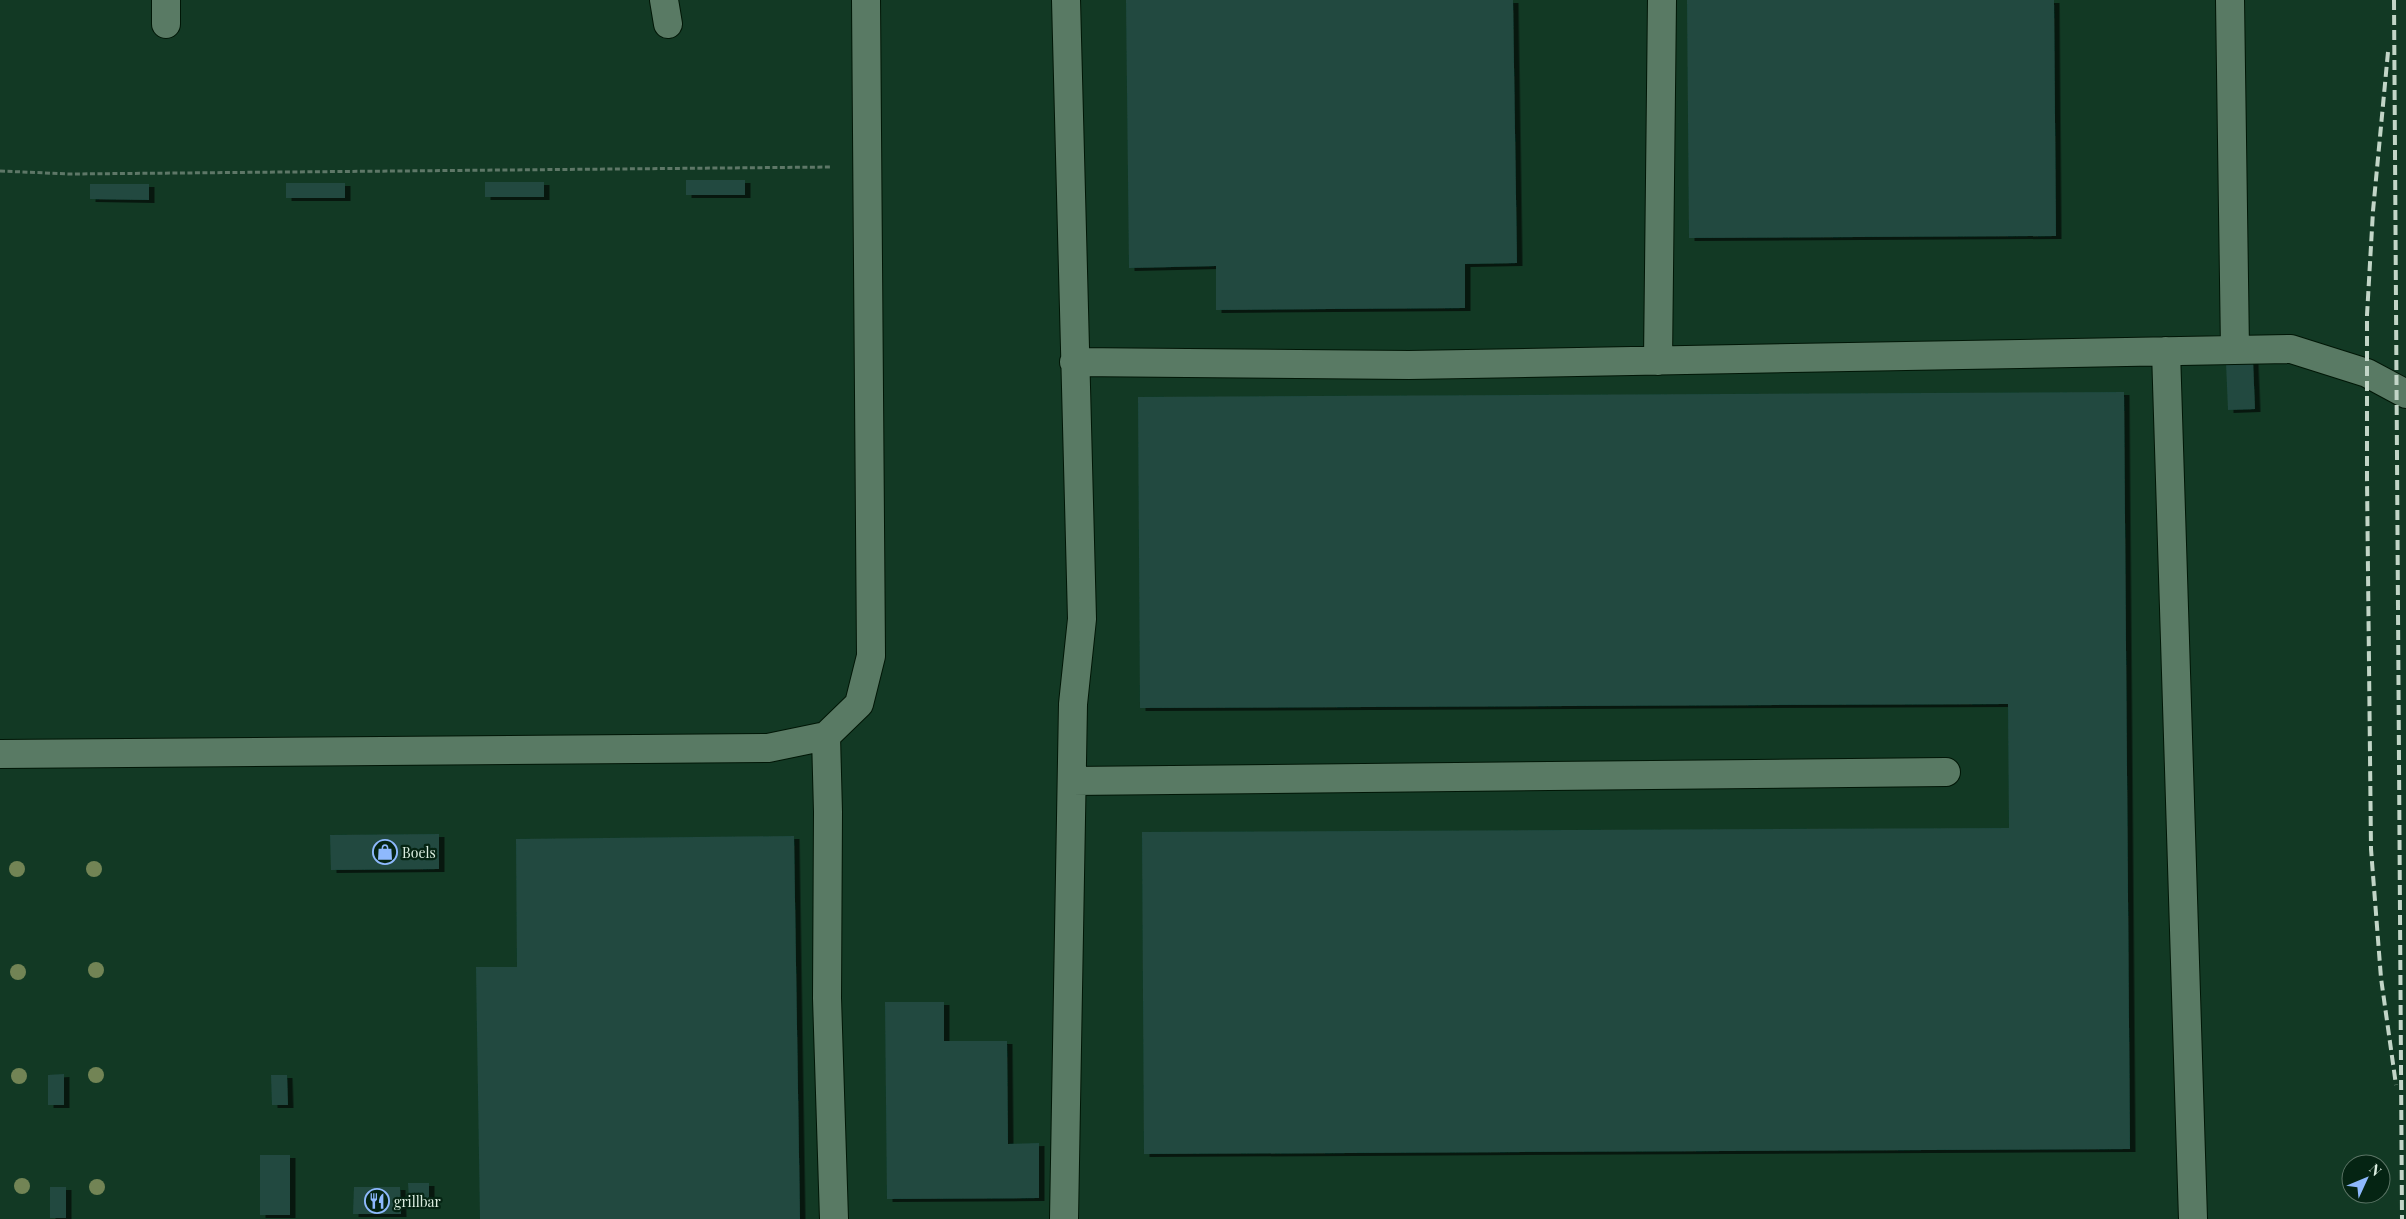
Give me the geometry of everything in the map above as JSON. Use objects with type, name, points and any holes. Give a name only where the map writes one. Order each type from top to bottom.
[{"type":"lane","points":[[0,754],[768,748],[826,736],[859,704],[872,656],[866,0]]},
{"type":"lane","points":[[1064,1219],[1073,704],[1082,619],[1066,0]]},
{"type":"lane","points":[[1658,360],[1662,0]]},
{"type":"lane","points":[[2230,0],[2235,350]]},
{"type":"lane","points":[[1074,362],[1409,365],[2291,349],[2367,373],[2406,394]]},
{"type":"lane","points":[[2166,351],[2193,1219]]},
{"type":"lane","points":[[826,736],[828,998],[834,1219]]},
{"type":"lane","points":[[1072,781],[1946,772]]},
{"type":"path","points":[[0,172],[70,174],[569,171],[770,166],[868,168]]},
{"type":"shaded area","points":[[0,0],[2406,0],[2406,1219],[0,1219]]},
{"type":"building","points":[[1126,0],[1513,0],[1517,263],[1465,264],[1465,308],[1216,310],[1216,266],[1129,268]]},
{"type":"building","points":[[1687,0],[2054,0],[2056,236],[1689,238]]},
{"type":"building","points":[[686,180],[745,180],[745,195],[686,195]]},
{"type":"building","points":[[485,182],[544,182],[544,197],[485,197]]},
{"type":"building","points":[[286,183],[345,183],[345,198],[286,198]]},
{"type":"building","points":[[90,184],[149,184],[149,200],[90,199]]},
{"type":"building","points":[[2253,361],[2255,409],[2228,410],[2226,362]]},
{"type":"building","points":[[2124,392],[2130,1149],[1144,1154],[1142,832],[2009,828],[2008,704],[1140,708],[1138,397]]},
{"type":"building","name":"Boels","points":[[439,834],[439,869],[331,870],[330,835]]},
{"type":"building","points":[[794,836],[800,1219],[480,1219],[476,967],[517,967],[516,839]]},
{"type":"building","points":[[885,1002],[944,1002],[944,1041],[1007,1041],[1008,1144],[1039,1143],[1039,1198],[887,1199]]},
{"type":"building","points":[[64,1074],[64,1105],[48,1105],[48,1075]]},
{"type":"building","points":[[271,1075],[287,1075],[288,1105],[272,1105]]},
{"type":"building","points":[[260,1155],[290,1155],[290,1215],[260,1215]]},
{"type":"building","points":[[408,1183],[429,1183],[429,1199],[409,1199]]},
{"type":"building","points":[[50,1187],[66,1187],[66,1218],[50,1218]]},
{"type":"building","name":"grillbar","points":[[354,1187],[400,1187],[401,1214],[353,1214]]},
{"type":"railway","points":[[2394,0],[2402,1219]]},
{"type":"railway","points":[[2388,52],[2373,211],[2367,315],[2367,479],[2371,849],[2381,978],[2396,1085]]},
{"type":"place","name":"Boels","points":[[385,852]]},
{"type":"place","name":"grillbar","points":[[377,1201]]}]
